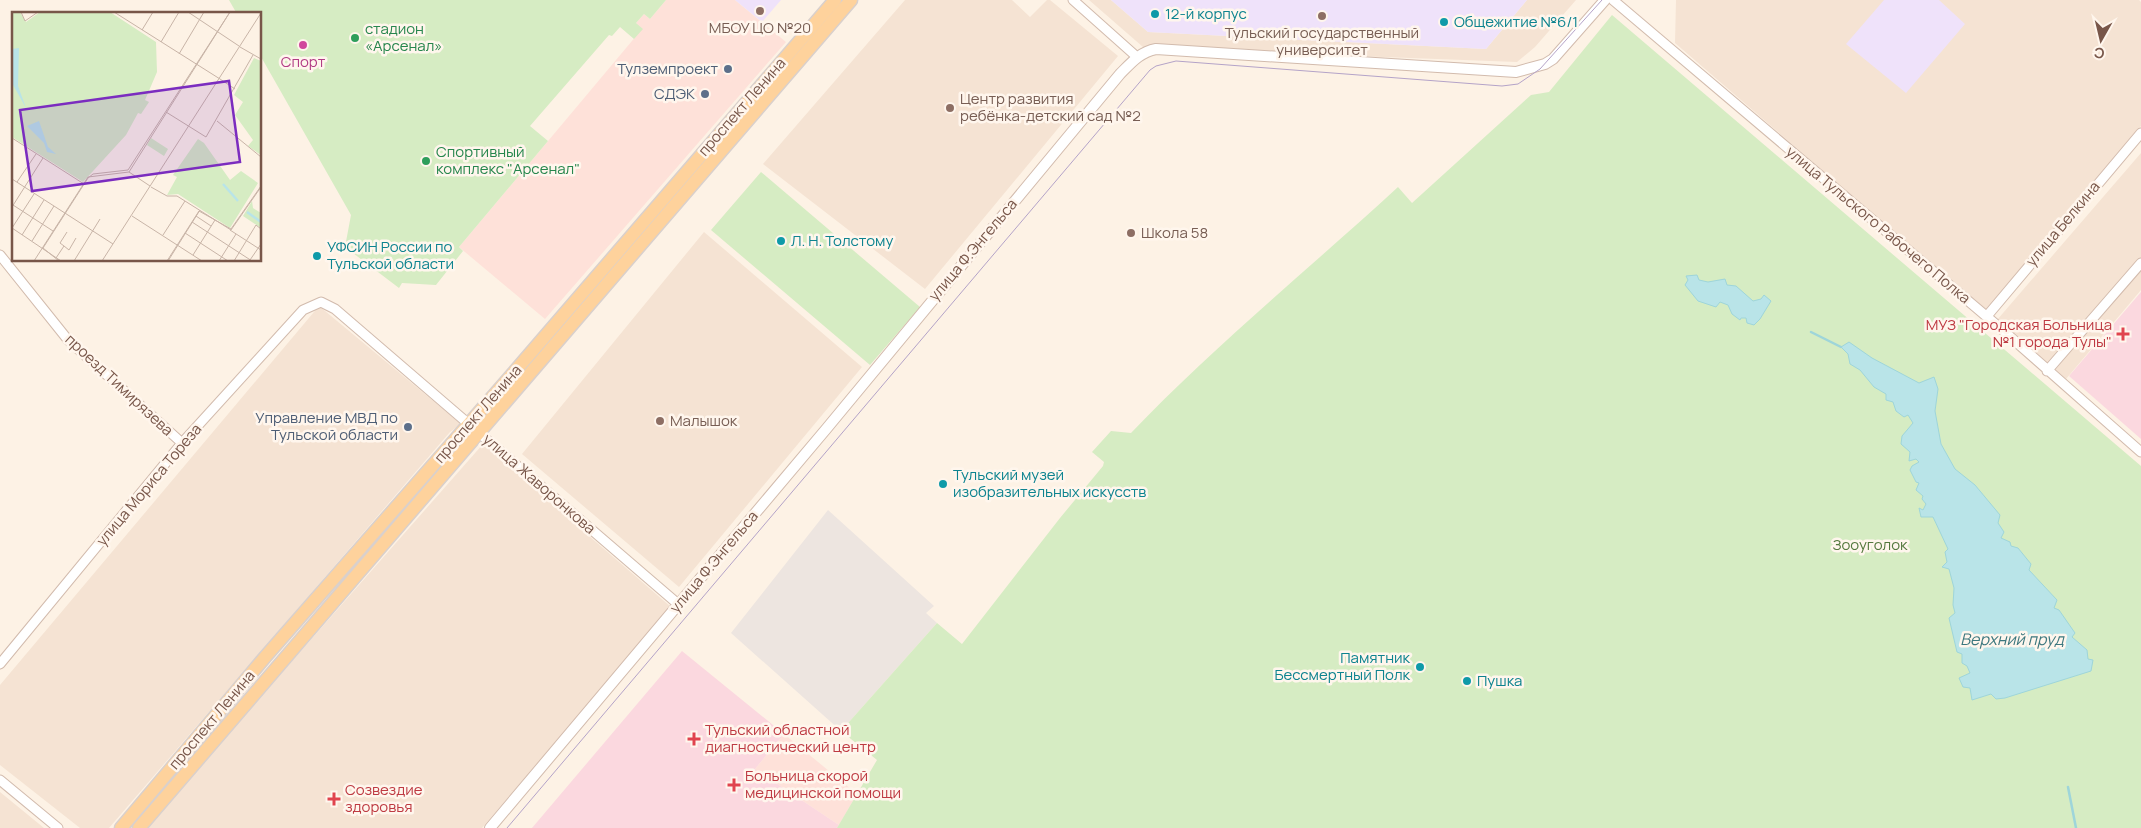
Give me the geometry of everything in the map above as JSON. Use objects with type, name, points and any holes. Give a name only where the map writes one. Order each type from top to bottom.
[{"type":"main road","name":"проспект Ленина","points":[[139,828],[835,0]]},
{"type":"main road","name":"проспект Ленина","points":[[121,828],[266,656],[474,428],[850,0]]},
{"type":"street","points":[[1073,0],[1137,57]]},
{"type":"street","name":"улица Ф.Энгельса","points":[[490,828],[1103,95],[1137,57],[1146,51],[1156,49],[1516,72],[1545,64],[1553,59],[1605,0]]},
{"type":"street","name":"улица Тульского Рабочего Полка","points":[[1613,0],[1987,316],[2047,371],[2141,452]]},
{"type":"street","name":"улица Белкина","points":[[1987,316],[2141,133]]},
{"type":"street","name":"проезд Тимирязева","points":[[0,254],[68,340],[182,443]]},
{"type":"street","points":[[2047,371],[2141,263]]},
{"type":"street","name":"улица Жаворонкова","points":[[303,310],[321,302],[328,305],[678,604]]},
{"type":"street","name":"улица Мориса Тореза","points":[[0,664],[182,443],[303,310]]},
{"type":"street","points":[[0,780],[58,828]]},
{"type":"shaded area","points":[[666,0],[735,0],[786,42],[545,319],[459,247],[642,29],[636,23],[644,14],[650,19]]},
{"type":"shaded area","name":"МБОУ ЦО №20","points":[[735,0],[781,0],[762,22]]},
{"type":"shaded area","points":[[905,0],[1012,0],[1030,17],[1047,0],[1050,0],[1118,56],[925,289],[763,164]]},
{"type":"shaded area","points":[[1089,0],[1111,0],[1148,32],[1486,49],[1527,0],[1576,0],[1535,47],[1517,62],[1148,48],[1143,47]]},
{"type":"shaded area","name":"Тульский государственный университет","points":[[1111,0],[1527,0],[1486,49],[1148,32]]},
{"type":"shaded area","points":[[1676,0],[2139,0],[2141,2],[2141,126],[1985,311],[1675,43]]},
{"type":"shaded area","points":[[1884,0],[1939,0],[1965,24],[1906,93],[1846,44]]},
{"type":"shaded area","points":[[2141,153],[2141,290],[2066,379],[1997,320]]},
{"type":"shaded area","points":[[704,232],[862,367],[679,587],[522,454]]},
{"type":"shaded area","name":"МУЗ \"Городская Больница №1 города Тулы\"","points":[[2141,292],[2141,439],[2069,376]]},
{"type":"shaded area","points":[[319,306],[461,424],[450,432],[109,828],[80,828],[0,765],[0,685]]},
{"type":"shaded area","points":[[483,444],[671,607],[482,828],[145,828]]},
{"type":"shaded area","points":[[828,510],[934,606],[926,613],[937,623],[841,731],[731,633]]},
{"type":"shaded area","points":[[682,651],[784,734],[755,769],[839,825],[837,828],[532,828]]},
{"type":"shaded area","points":[[784,734],[857,794],[839,825],[755,769]]},
{"type":"shaded area","points":[[0,792],[44,828],[0,828]]},
{"type":"green space","name":"Спортивный комплекс \"Арсенал\"","points":[[229,0],[666,0],[650,19],[644,14],[636,23],[643,29],[634,39],[620,27],[612,36],[609,35],[530,126],[548,141],[459,247],[463,251],[436,285],[402,283],[399,288],[345,247],[351,215],[261,57],[261,12],[236,12]]},
{"type":"green space","name":"Зооуголок","points":[[1612,15],[2141,466],[2141,828],[837,828],[877,760],[841,731],[937,623],[962,644],[1103,466],[1104,462],[1092,452],[1111,431],[1131,433],[1195,369],[1398,187],[1412,203],[1531,95],[1549,92]]},
{"type":"green space","points":[[761,172],[920,307],[870,365],[711,230]]},
{"type":"water","points":[[1697,275],[1699,280],[1708,282],[1725,279],[1727,285],[1736,286],[1753,301],[1761,299],[1764,295],[1771,301],[1754,325],[1747,323],[1746,318],[1741,318],[1740,320],[1732,314],[1728,305],[1720,302],[1716,307],[1698,301],[1685,285],[1688,280],[1686,276]]},
{"type":"water","name":"Верхний пруд","points":[[1849,342],[1872,358],[1919,383],[1934,377],[1938,389],[1935,411],[1941,444],[1955,469],[1975,485],[2000,515],[1998,523],[2004,532],[2001,538],[2010,542],[2011,546],[2018,548],[2031,564],[2029,570],[2057,600],[2054,608],[2059,610],[2075,633],[2072,637],[2087,650],[2088,659],[2093,660],[2091,671],[2005,698],[1996,699],[1991,694],[1972,700],[1970,688],[1963,687],[1959,678],[1970,673],[1967,666],[1962,663],[1962,654],[1957,652],[1949,618],[1955,613],[1953,605],[1954,588],[1949,569],[1942,567],[1947,562],[1945,552],[1948,549],[1933,517],[1921,517],[1919,508],[1923,510],[1926,504],[1922,499],[1923,496],[1916,490],[1919,483],[1916,482],[1910,470],[1912,466],[1919,462],[1916,459],[1909,461],[1910,452],[1901,444],[1902,436],[1913,423],[1908,415],[1904,417],[1896,411],[1893,402],[1886,400],[1886,394],[1874,387],[1860,370],[1850,364],[1848,354],[1841,347]]},
{"type":"waterway","points":[[1811,332],[1841,347]]},
{"type":"waterway","points":[[2068,787],[2076,828]]},
{"type":"tram line","points":[[507,828],[1150,70],[1156,66],[1176,61],[1502,86],[1518,84],[1540,69],[1602,0]]},
{"type":"place","name":"МБОУ ЦО №20","points":[[760,11]]},
{"type":"place","name":"12-й корпус","points":[[1155,14]]},
{"type":"place","name":"Тульский государственный университет","points":[[1322,16]]},
{"type":"place","name":"Общежитие №6/1","points":[[1444,22]]},
{"type":"place","name":"стадион «Арсенал»","points":[[355,38]]},
{"type":"place","name":"Спорт","points":[[303,45]]},
{"type":"place","name":"Тулземпроект","points":[[728,69]]},
{"type":"place","name":"СДЭК","points":[[705,94]]},
{"type":"place","name":"Центр развития ребёнка-детский сад №2","points":[[950,108]]},
{"type":"place","name":"Спортивный комплекс \"Арсенал\"","points":[[426,161]]},
{"type":"place","name":"Школа 58","points":[[1131,233]]},
{"type":"place","name":"Л. Н. Толстому","points":[[781,241]]},
{"type":"place","name":"УФСИН России по Тульской области","points":[[317,256]]},
{"type":"place","name":"МУЗ \"Городская Больница №1 города Тулы\"","points":[[2123,334]]},
{"type":"place","name":"Малышок","points":[[660,421]]},
{"type":"place","name":"Управление МВД по Тульской области","points":[[408,427]]},
{"type":"place","name":"Тульский музей изобразительных искусств","points":[[943,484]]},
{"type":"place","name":"Памятник Бессмертный Полк","points":[[1420,667]]},
{"type":"place","name":"Пушка","points":[[1467,681]]},
{"type":"place","name":"Тульский областной диагностический центр","points":[[694,739]]},
{"type":"place","name":"Больница скорой медицинской помощи","points":[[734,785]]},
{"type":"place","name":"Созвездие здоровья","points":[[334,799]]}]
